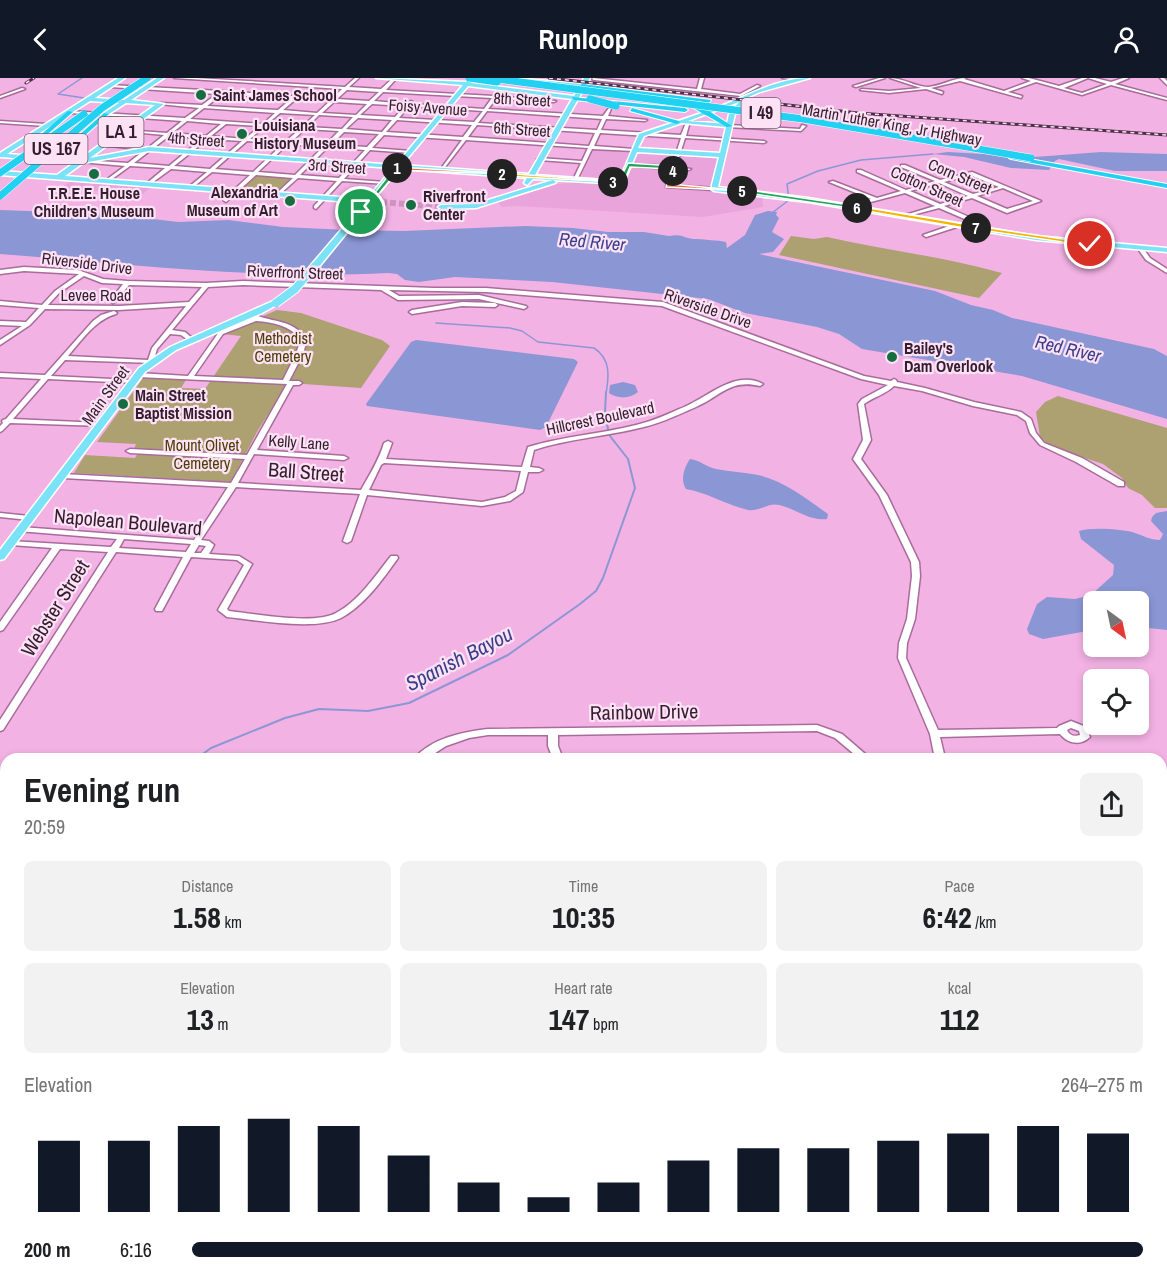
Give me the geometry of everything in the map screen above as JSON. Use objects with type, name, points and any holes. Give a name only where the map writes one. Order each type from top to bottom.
[{"type":"highway","name":"US 167","points":[[0,173],[132,78]]},
{"type":"highway","points":[[99,103],[139,78]]},
{"type":"highway","name":"US 167","points":[[2,195],[112,101],[147,78]]},
{"type":"highway","points":[[112,101],[152,78]]},
{"type":"highway","name":"Martin Luther King, Jr Highway","points":[[490,78],[813,120],[1031,158],[1167,185]]},
{"type":"highway","points":[[471,80],[572,95],[677,122]]},
{"type":"highway","name":"Martin Luther King, Jr Highway","points":[[471,80],[814,123],[1167,185]]},
{"type":"highway","points":[[528,83],[728,105]]},
{"type":"highway","points":[[582,86],[839,120],[1031,158]]},
{"type":"highway","points":[[574,98],[814,123]]},
{"type":"highway","points":[[663,98],[684,102],[707,112],[729,126]]},
{"type":"highway","points":[[0,173],[70,112]]},
{"type":"highway","points":[[2,195],[72,144],[106,114]]},
{"type":"main road","points":[[0,155],[122,78]]},
{"type":"main road","points":[[106,114],[161,78]]},
{"type":"main road","points":[[379,78],[471,80],[501,88],[574,98]]},
{"type":"main road","points":[[517,78],[582,86]]},
{"type":"main road","points":[[749,95],[758,86],[759,78]]},
{"type":"main road","points":[[525,189],[539,159],[574,98],[590,79]]},
{"type":"main road","points":[[441,207],[476,206],[556,181],[621,183],[641,135],[728,105],[749,95],[805,79]]},
{"type":"main road","name":"Main Street","points":[[0,557],[102,425],[135,378],[151,362],[177,344],[256,313],[276,303],[301,283],[471,80]]},
{"type":"main road","points":[[781,86],[741,103],[732,114],[714,189],[808,200],[1072,243],[1167,250]]},
{"type":"main road","name":"Foisy Avenue","points":[[90,99],[161,104]]},
{"type":"main road","name":"LA 1","points":[[59,177],[161,104]]},
{"type":"main road","points":[[677,122],[729,126]]},
{"type":"main road","points":[[82,161],[149,149]]},
{"type":"main road","name":"4th Street","points":[[149,149],[575,180]]},
{"type":"main road","name":"6th Street","points":[[634,150],[721,155]]},
{"type":"main road","name":"3rd Street","points":[[0,155],[82,161]]},
{"type":"main road","points":[[0,173],[381,202]]},
{"type":"street","points":[[176,78],[554,101]]},
{"type":"street","points":[[149,184],[279,78]]},
{"type":"street","points":[[192,187],[318,78]]},
{"type":"street","points":[[226,200],[357,78]]},
{"type":"street","points":[[643,85],[646,78]]},
{"type":"street","points":[[699,91],[702,78]]},
{"type":"street","points":[[784,78],[805,79]]},
{"type":"street","points":[[855,86],[883,78]]},
{"type":"street","points":[[892,78],[942,93]]},
{"type":"street","points":[[862,90],[893,94],[929,89],[960,78],[1021,97]]},
{"type":"street","points":[[1024,78],[1082,94],[1127,78]]},
{"type":"street","points":[[1004,92],[1046,78]]},
{"type":"street","points":[[1059,88],[1088,78],[1166,98]]},
{"type":"street","points":[[1162,78],[1167,84]]},
{"type":"street","points":[[161,104],[196,79]]},
{"type":"street","points":[[279,194],[395,79]]},
{"type":"street","points":[[590,79],[743,95],[758,86]]},
{"type":"street","points":[[108,181],[238,80]]},
{"type":"street","name":"8th Street","points":[[110,86],[645,120]]},
{"type":"street","points":[[442,170],[501,88]]},
{"type":"street","points":[[0,97],[23,89]]},
{"type":"street","points":[[316,207],[420,93]]},
{"type":"street","points":[[506,141],[537,93]]},
{"type":"street","name":"Foisy Avenue","points":[[161,104],[764,142]]},
{"type":"street","points":[[575,180],[612,107]]},
{"type":"street","name":"6th Street","points":[[70,112],[634,150]]},
{"type":"street","points":[[0,122],[46,125]]},
{"type":"street","points":[[687,125],[668,186],[714,189]]},
{"type":"street","points":[[729,126],[802,128]]},
{"type":"street","points":[[124,131],[411,152]]},
{"type":"street","name":"4th Street","points":[[103,146],[149,149]]},
{"type":"street","points":[[539,159],[583,162]]},
{"type":"street","name":"3rd Street","points":[[82,161],[385,183]]},
{"type":"street","points":[[628,165],[689,169]]},
{"type":"street","name":"Corn Street","points":[[903,166],[1008,211],[1038,201],[970,173],[939,181]]},
{"type":"street","name":"Cotton Street","points":[[859,171],[978,223],[981,229]]},
{"type":"street","points":[[850,207],[939,181]]},
{"type":"street","points":[[831,182],[875,199]]},
{"type":"street","points":[[908,216],[1003,186]]},
{"type":"street","points":[[926,236],[958,225]]},
{"type":"street","points":[[1141,249],[1148,259],[1167,271]]},
{"type":"street","name":"Riverside Drive","points":[[0,272],[24,269],[84,274],[102,281],[206,285]]},
{"type":"street","points":[[0,343],[28,324],[57,292],[84,274]]},
{"type":"street","points":[[113,301],[127,283]]},
{"type":"street","name":"Riverfront Street","points":[[206,285],[243,283],[382,289]]},
{"type":"street","points":[[63,358],[151,362],[154,349],[206,285]]},
{"type":"street","points":[[382,289],[403,299],[479,297],[524,307],[469,304],[412,312]]},
{"type":"street","name":"Riverside Drive","points":[[382,289],[486,290],[663,304],[852,374],[893,384],[897,380],[910,382],[912,387],[973,404],[1019,413],[1029,420],[1033,433],[1042,444],[1124,487]]},
{"type":"street","name":"Levee Road","points":[[0,303],[44,308],[137,309],[191,304]]},
{"type":"street","points":[[0,430],[4,421],[100,317],[137,309]]},
{"type":"street","points":[[159,609],[188,555],[234,484],[291,383],[299,352],[305,344],[304,339],[292,328],[280,322],[257,318],[219,335],[190,377]]},
{"type":"street","points":[[0,323],[28,324]]},
{"type":"street","points":[[169,332],[183,333],[190,339]]},
{"type":"street","points":[[0,375],[46,378],[190,377],[291,383]]},
{"type":"street","name":"Hillcrest Boulevard","points":[[526,470],[531,449],[649,424],[698,404],[722,387],[742,382],[760,384]]},
{"type":"street","points":[[893,384],[861,404],[867,440],[857,459],[883,495],[915,562],[916,576],[911,618],[903,643],[902,658],[935,734],[939,753]]},
{"type":"street","points":[[4,421],[102,425]]},
{"type":"street","points":[[347,541],[364,492],[378,464],[382,461],[388,442]]},
{"type":"street","name":"Kelly Lane","points":[[130,451],[344,458]]},
{"type":"street","points":[[382,461],[539,470]]},
{"type":"street","name":"Ball Street","points":[[63,476],[364,492],[482,504],[507,499],[519,492],[526,470]]},
{"type":"street","points":[[0,515],[30,518]]},
{"type":"street","name":"Napolean Boulevard","points":[[11,543],[202,556],[210,545],[196,542],[21,529]]},
{"type":"street","name":"Webster Street","points":[[0,729],[121,538]]},
{"type":"street","points":[[0,628],[58,546]]},
{"type":"street","points":[[202,556],[239,558],[248,564],[222,610],[227,614],[314,620],[330,619],[345,611],[368,590],[394,558]]},
{"type":"street","name":"Rainbow Drive","points":[[426,753],[433,747],[469,734],[817,728],[843,737],[860,753]]},
{"type":"street","points":[[935,734],[1062,731]]},
{"type":"street","points":[[553,732],[556,753]]},
{"type":"shaded area","points":[[344,132],[380,134],[367,147],[331,145]]},
{"type":"shaded area","points":[[594,148],[719,156],[711,190],[762,196],[763,207],[703,217],[519,206],[502,207],[497,202],[548,185],[579,182]]},
{"type":"shaded area","points":[[72,180],[152,186],[143,194],[61,188]]},
{"type":"green space","points":[[255,175],[295,178],[279,194],[239,191]]},
{"type":"green space","points":[[791,236],[814,239],[827,237],[959,262],[1002,273],[979,298],[779,255]]},
{"type":"green space","points":[[277,310],[301,313],[382,340],[390,346],[361,388],[289,383],[258,430],[231,482],[74,473],[85,455],[135,458],[140,449],[134,449],[136,444],[97,442],[143,378],[187,378],[181,388],[205,389],[241,336],[222,334]]},
{"type":"green space","points":[[1058,396],[1167,428],[1167,508],[1155,508],[1142,495],[1128,488],[1122,478],[1103,464],[1051,447],[1040,437],[1036,412],[1045,402]]},
{"type":"water","points":[[948,152],[1035,157],[1101,152],[1167,154],[1167,171],[1115,171],[1059,159],[1049,170],[1011,168],[964,157],[933,154]]},
{"type":"water","name":"Red River","points":[[0,210],[112,214],[178,222],[228,220],[283,227],[348,230],[404,231],[525,226],[573,228],[677,235],[726,242],[727,248],[745,235],[755,215],[768,211],[777,212],[776,215],[779,218],[772,232],[784,239],[773,252],[759,254],[935,291],[1012,318],[1154,349],[1167,356],[1167,419],[1022,376],[862,349],[839,334],[817,327],[745,313],[708,299],[552,282],[455,277],[419,282],[405,280],[397,274],[388,273],[340,275],[243,273],[0,254]]},
{"type":"water","points":[[416,340],[574,359],[578,362],[546,427],[540,430],[367,406],[366,404],[411,342]]},
{"type":"water","points":[[623,382],[635,385],[638,392],[624,397],[609,393],[610,385]]},
{"type":"water","points":[[690,459],[716,469],[768,478],[795,491],[828,514],[827,519],[808,517],[775,504],[748,510],[686,489],[683,482],[684,474]]},
{"type":"water","points":[[1167,511],[1167,630],[1149,628],[1149,591],[1095,591],[1113,575],[1114,565],[1081,539],[1079,531],[1120,530],[1160,540],[1163,534],[1151,521],[1156,513]]},
{"type":"water","points":[[1047,597],[1075,599],[1083,597],[1083,632],[1043,639],[1029,634],[1027,629],[1037,604]]},
{"type":"waterway","points":[[82,78],[58,94],[84,98]]},
{"type":"waterway","points":[[772,213],[789,200],[787,184],[818,171],[861,160],[933,154]]},
{"type":"waterway","name":"Spanish Bayou","points":[[436,323],[510,328],[522,331],[538,342],[594,348],[600,352],[608,368],[606,394]]},
{"type":"waterway","name":"Spanish Bayou","points":[[606,392],[605,412],[608,429]]},
{"type":"waterway","name":"Spanish Bayou","points":[[204,753],[211,748],[285,718],[319,709],[368,711],[409,703],[508,655],[580,604],[596,591],[603,578],[635,488],[628,459],[610,436]]},
{"type":"tunnel","points":[[381,202],[441,207]]},
{"type":"railway","points":[[26,83],[34,78]]},
{"type":"railway","points":[[549,78],[858,113],[1167,135]]},
{"type":"place","name":"Saint James School","points":[[201,95]]},
{"type":"place","name":"Louisiana History Museum","points":[[242,134]]},
{"type":"place","name":"T.R.E.E. House Children's Museum","points":[[94,174]]},
{"type":"place","name":"Alexandria Museum of Art","points":[[290,201]]},
{"type":"place","name":"Riverfront Center","points":[[411,205]]},
{"type":"place","name":"Bailey's Dam Overlook","points":[[892,357]]},
{"type":"place","name":"Main Street Baptist Mission","points":[[123,404]]},
{"type":"route","points":[[361,212],[398,167],[621,183],[628,165],[674,168],[668,186],[767,194],[1036,238],[1090,244]]},
{"type":"park label","name":"Methodist Cemetery","points":[[283,347]]},
{"type":"park label","name":"Mount Olivet Cemetery","points":[[202,454]]}]
